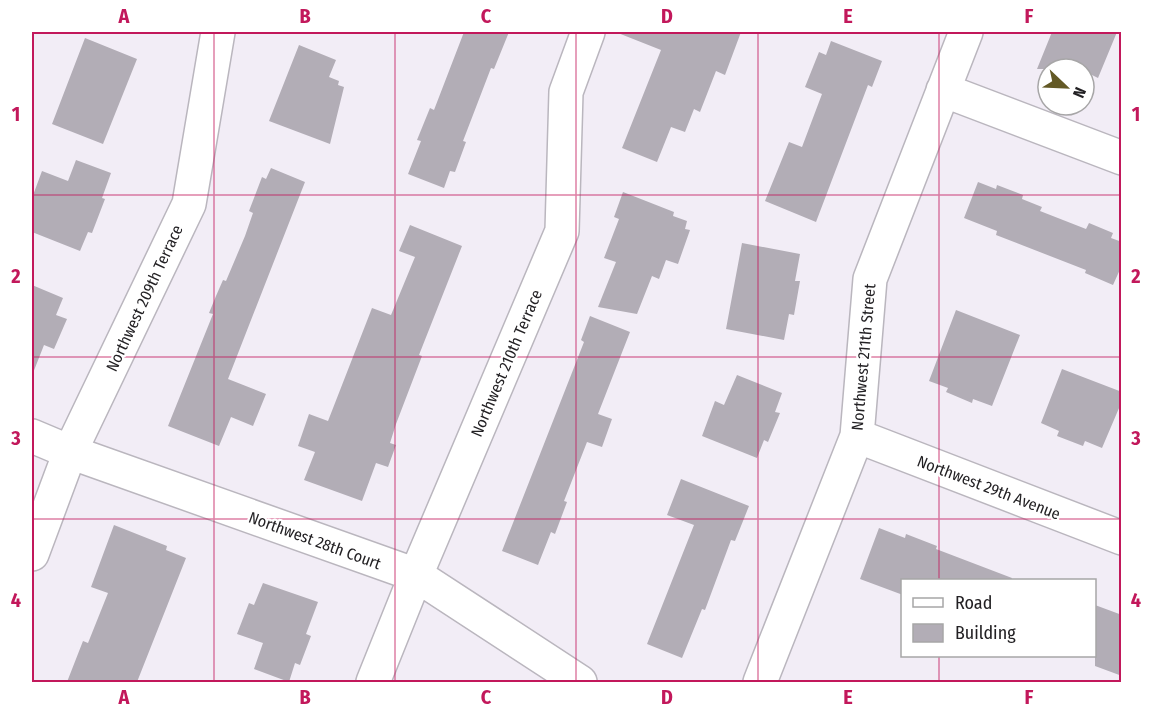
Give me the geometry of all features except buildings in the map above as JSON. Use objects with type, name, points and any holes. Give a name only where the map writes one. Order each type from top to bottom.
[{"type":"street","name":"Northwest 209th Terrace","points":[[32,554],[70,452],[189,204],[218,32]]},
{"type":"street","name":"Northwest 210th Terrace","points":[[373,682],[562,231],[566,92],[588,32]]},
{"type":"street","name":"Northwest 211th Street","points":[[760,682],[857,436],[870,279],[966,32]]},
{"type":"street","points":[[943,90],[1122,158]]},
{"type":"street","name":"Northwest 28th Court","points":[[32,436],[70,452],[416,575],[580,682]]},
{"type":"street","name":"Northwest 29th Avenue","points":[[857,436],[1122,538]]}]
